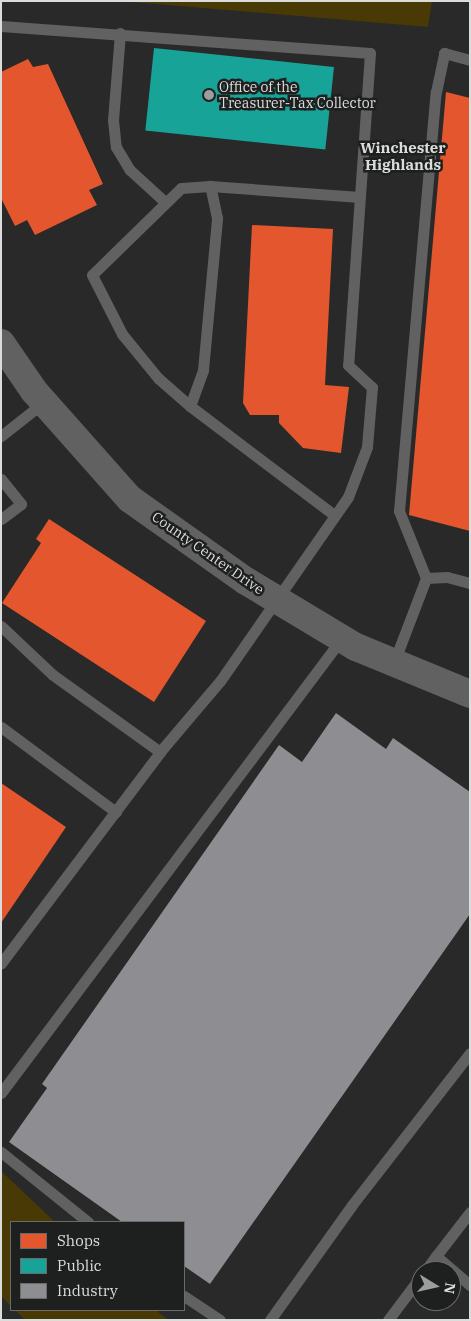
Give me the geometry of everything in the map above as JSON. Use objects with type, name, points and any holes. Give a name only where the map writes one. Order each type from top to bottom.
[{"type":"street","name":"County Center Drive","points":[[4,354],[130,499],[275,599],[342,638],[470,694]]},
{"type":"lane","points":[[1,26],[120,33],[370,53],[348,366],[372,387],[368,447],[348,497],[275,599],[220,681],[160,752],[1,963]]},
{"type":"lane","points":[[120,33],[112,120],[116,147],[130,170],[165,202]]},
{"type":"lane","points":[[394,662],[426,578],[399,511],[436,92],[444,53],[470,60]]},
{"type":"lane","points":[[334,515],[190,406],[158,378],[122,334],[92,275],[181,188],[210,186],[360,196]]},
{"type":"lane","points":[[190,406],[203,370],[217,218],[210,186]]},
{"type":"lane","points":[[1,436],[44,402]]},
{"type":"lane","points":[[1,478],[21,504],[1,519]]},
{"type":"lane","points":[[426,578],[447,577],[470,583]]},
{"type":"lane","points":[[1,626],[53,675],[160,752]]},
{"type":"lane","points":[[1,1093],[342,638]]},
{"type":"lane","points":[[1,727],[116,812]]},
{"type":"lane","points":[[270,1320],[352,1205],[470,1054]]},
{"type":"lane","points":[[1,1152],[87,1221]]},
{"type":"lane","points":[[432,1261],[470,1212]]},
{"type":"lane","points":[[436,1256],[470,1285]]},
{"type":"lane","points":[[388,1320],[411,1289]]},
{"type":"lane","points":[[185,1297],[220,1320]]},
{"type":"shaded area","points":[[121,1],[432,1],[428,27]]},
{"type":"shaded area","points":[[1,1171],[54,1221],[10,1221],[10,1305],[1,1296]]},
{"type":"shaded area","points":[[16,1311],[157,1311],[168,1320],[25,1320]]},
{"type":"building: Shops","points":[[28,59],[33,67],[48,64],[103,184],[89,190],[97,205],[35,235],[27,220],[15,226],[1,198],[1,72]]},
{"type":"building: Shops","points":[[446,92],[470,98],[470,531],[409,515]]},
{"type":"building: Shops","points":[[252,225],[333,229],[325,385],[349,387],[341,453],[303,448],[279,423],[279,415],[250,415],[243,403]]},
{"type":"building: Shops","points":[[49,519],[206,621],[154,702],[2,603],[41,543],[36,539]]},
{"type":"building: Shops","points":[[1,783],[66,827],[1,923]]},
{"type":"building: Public","points":[[154,48],[334,67],[325,149],[145,131]]},
{"type":"building: Industry","points":[[336,713],[386,749],[393,738],[470,792],[470,914],[210,1284],[185,1267],[185,1221],[121,1221],[9,1142],[47,1088],[42,1084],[279,745],[302,762]]},
{"type":"place","name":"Office of the Treasurer-Tax Collector","points":[[209,95]]},
{"type":"district","name":"Winchester Highlands","points":[[403,156]]}]
